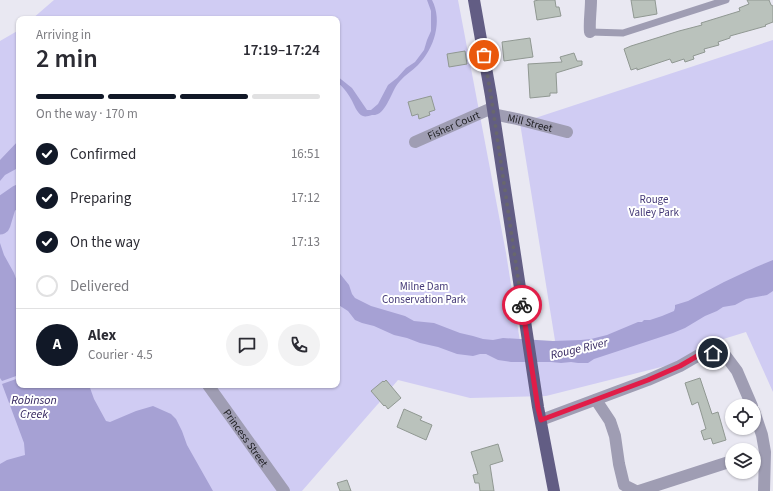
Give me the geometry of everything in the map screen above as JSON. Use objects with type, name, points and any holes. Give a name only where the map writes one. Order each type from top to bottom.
[{"type":"main road","points":[[474,0],[493,111],[538,408],[554,491]]},
{"type":"street","points":[[590,32],[589,24],[592,11],[592,0]]},
{"type":"street","name":"Mill Street","points":[[493,111],[512,118],[567,132]]},
{"type":"street","name":"Fisher Court","points":[[415,142],[493,111]]},
{"type":"street","points":[[541,420],[648,380],[680,366],[699,355],[713,353],[725,355],[737,371],[749,399]]},
{"type":"street","name":"Princess Street","points":[[210,388],[284,491]]},
{"type":"street","points":[[596,400],[610,422],[615,436],[624,485],[637,491],[725,463]]},
{"type":"street","points":[[761,432],[761,444]]},
{"type":"street","points":[[761,462],[764,491]]},
{"type":"lane","points":[[590,32],[623,34],[726,0]]},
{"type":"green space","name":"Milne Dam Conservation Park","points":[[54,0],[458,0],[506,253],[522,354],[557,353],[520,123],[773,40],[773,392],[746,332],[717,341],[722,358],[693,359],[546,396],[470,398],[398,380],[302,491],[0,491],[0,41],[16,32],[16,388],[340,388],[340,16],[35,16]]},
{"type":"water","points":[[427,0],[432,0],[437,17],[437,26],[432,43],[424,58],[397,85],[385,108],[377,114],[367,116],[361,115],[357,111],[347,92],[340,85],[340,78],[352,88],[367,110],[371,110],[378,104],[388,85],[406,68],[415,62],[424,50],[431,31],[431,11]]},
{"type":"water","points":[[16,143],[16,169],[5,175],[0,181],[0,160]]},
{"type":"water","name":"Robinson Creek","points":[[0,243],[4,255],[16,279],[16,376],[2,381],[0,378]]},
{"type":"water","points":[[773,260],[773,291],[767,295],[746,299],[735,305],[723,307],[673,333],[594,359],[588,363],[511,362],[498,360],[486,354],[473,356],[457,354],[438,347],[394,335],[374,326],[362,323],[355,320],[348,311],[340,306],[340,274],[349,285],[355,298],[371,306],[405,316],[414,321],[434,323],[460,333],[483,339],[493,340],[503,338],[553,341],[581,340],[607,335],[638,322],[650,320],[674,311],[675,305],[688,301]]},
{"type":"water","points":[[16,379],[16,388],[90,388],[94,399],[106,421],[110,422],[136,411],[153,406],[171,414],[176,419],[187,445],[213,491],[0,491],[0,464],[7,460],[25,455],[24,443],[2,384]]},
{"type":"building","points":[[555,0],[556,7],[559,7],[561,16],[537,20],[534,1]]},
{"type":"building","points":[[631,0],[655,0],[657,14],[634,18]]},
{"type":"building","points":[[747,0],[769,0],[773,6],[773,22],[765,25],[766,26],[730,36],[730,38],[718,42],[719,45],[704,49],[705,52],[693,56],[694,59],[685,62],[684,59],[672,63],[670,59],[637,70],[637,68],[631,70],[624,49],[702,25],[701,23],[740,11],[739,8],[749,4]]},
{"type":"building","points":[[530,38],[533,57],[504,61],[502,42]]},
{"type":"building","points":[[465,51],[467,64],[449,67],[447,54]]},
{"type":"building","points":[[574,53],[577,61],[582,61],[582,65],[556,73],[557,93],[550,93],[550,96],[530,98],[528,64],[562,62],[560,57]]},
{"type":"building","points":[[431,96],[435,110],[429,112],[430,115],[419,119],[418,114],[412,116],[408,102]]},
{"type":"building","points":[[700,378],[712,414],[718,412],[726,440],[713,444],[711,438],[704,440],[701,431],[706,429],[698,402],[692,405],[685,383]]},
{"type":"building","points":[[386,380],[401,398],[388,409],[371,391]]},
{"type":"building","points":[[404,409],[422,417],[420,420],[432,425],[426,440],[397,427]]},
{"type":"building","points":[[498,444],[503,461],[490,465],[494,491],[480,491],[479,483],[475,483],[473,475],[478,474],[471,452]]},
{"type":"building","points":[[347,480],[351,491],[340,491],[337,483]]},
{"type":"waterway","name":"Rouge River","points":[[0,224],[6,204],[16,197]]},
{"type":"way so far","points":[[484,55],[522,305]]},
{"type":"route","points":[[522,305],[541,420],[648,380],[680,366],[699,355],[713,353]]},
{"type":"park label","name":"Rouge Valley Park","points":[[654,205]]}]
